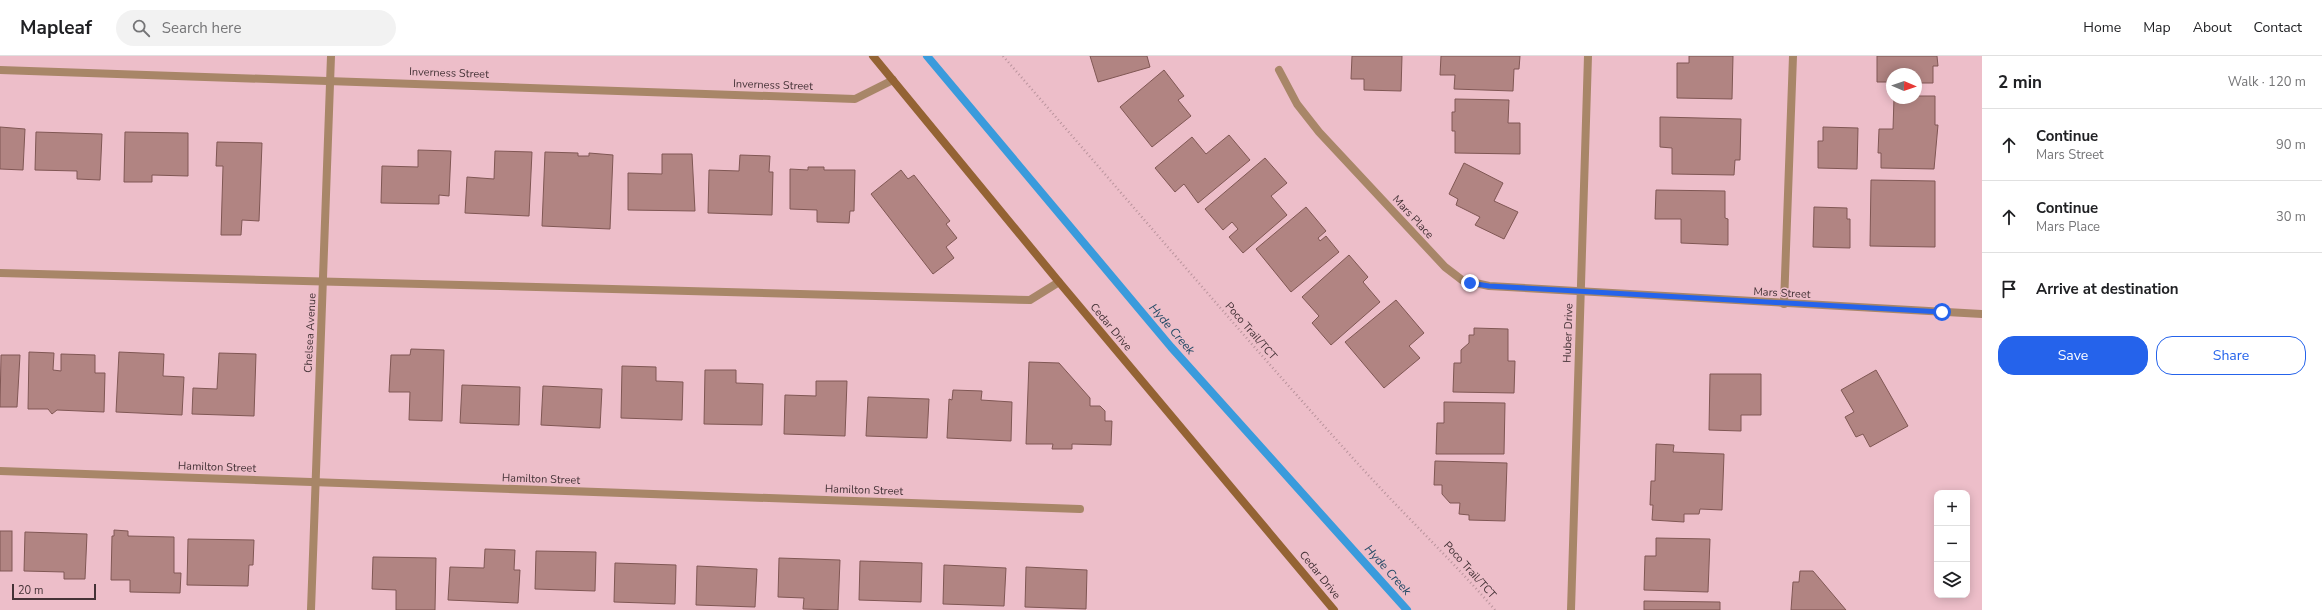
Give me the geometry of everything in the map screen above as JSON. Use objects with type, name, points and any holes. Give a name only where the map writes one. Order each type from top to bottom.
[{"type":"street","name":"Chelsea Avenue","points":[[311,610],[314,482],[324,283],[331,56]]},
{"type":"street","name":"Cedar Drive","points":[[873,56],[1059,282],[1334,610]]},
{"type":"street","name":"Huber Drive","points":[[1571,610],[1588,56]]},
{"type":"street","points":[[1784,304],[1794,56]]},
{"type":"street","name":"Inverness Street","points":[[0,70],[855,99],[893,80]]},
{"type":"street","name":"Mars Place","points":[[1279,70],[1297,104],[1319,132],[1454,274],[1462,280],[1477,284],[1580,291]]},
{"type":"street","points":[[0,273],[324,283],[1030,300],[1059,282]]},
{"type":"street","name":"Mars Street","points":[[1580,291],[1784,304],[1982,314]]},
{"type":"street","name":"Hamilton Street","points":[[0,471],[1080,509]]},
{"type":"path","name":"Poco Trail/TCT","points":[[1003,56],[1294,392],[1362,468],[1451,560],[1495,610]]},
{"type":"building","points":[[1090,56],[1147,56],[1150,67],[1098,82]]},
{"type":"building","points":[[1352,56],[1402,56],[1401,91],[1364,90],[1364,79],[1351,79]]},
{"type":"building","points":[[1441,56],[1520,56],[1519,69],[1514,69],[1513,91],[1454,89],[1455,75],[1440,75]]},
{"type":"building","points":[[1689,56],[1733,56],[1732,99],[1677,98],[1677,63],[1689,63]]},
{"type":"building","points":[[1877,56],[1937,56],[1938,66],[1933,66],[1933,83],[1922,83],[1922,68],[1886,68],[1886,82],[1877,82]]},
{"type":"building","points":[[1164,70],[1184,96],[1178,100],[1191,116],[1152,147],[1120,107]]},
{"type":"building","points":[[1922,96],[1935,96],[1935,125],[1938,125],[1934,169],[1881,168],[1881,153],[1878,153],[1879,129],[1893,129],[1894,104],[1922,104]]},
{"type":"building","points":[[1455,99],[1509,100],[1508,123],[1520,123],[1520,154],[1455,153],[1455,131],[1452,131],[1452,112],[1455,112]]},
{"type":"building","points":[[1660,117],[1741,119],[1740,160],[1735,160],[1734,175],[1672,174],[1672,148],[1660,147]]},
{"type":"building","points":[[0,127],[25,129],[23,170],[0,169]]},
{"type":"building","points":[[1823,127],[1858,128],[1857,169],[1818,168],[1818,141],[1823,141]]},
{"type":"building","points":[[36,132],[102,134],[100,180],[77,179],[77,171],[35,170]]},
{"type":"building","points":[[125,132],[188,133],[188,176],[152,175],[152,182],[124,182]]},
{"type":"building","points":[[1229,135],[1250,160],[1198,203],[1184,184],[1175,192],[1155,168],[1192,137],[1206,154]]},
{"type":"building","points":[[217,142],[262,143],[259,221],[242,220],[241,235],[221,235],[223,166],[216,166]]},
{"type":"building","points":[[418,150],[451,151],[449,196],[439,195],[439,204],[381,203],[382,166],[418,167]]},
{"type":"building","points":[[495,151],[532,152],[529,216],[465,213],[467,177],[494,179]]},
{"type":"building","points":[[545,152],[578,153],[578,156],[589,156],[589,153],[613,155],[610,229],[542,226]]},
{"type":"building","points":[[662,154],[692,154],[695,211],[628,210],[628,173],[662,174]]},
{"type":"building","points":[[740,155],[770,156],[769,172],[773,172],[772,215],[708,213],[709,170],[739,171]]},
{"type":"building","points":[[1265,158],[1287,183],[1271,196],[1287,215],[1243,253],[1229,237],[1238,229],[1232,222],[1223,230],[1205,209]]},
{"type":"building","points":[[1464,163],[1503,183],[1494,201],[1518,212],[1504,239],[1475,225],[1480,217],[1456,205],[1458,199],[1449,194]]},
{"type":"building","points":[[808,167],[824,167],[824,170],[855,170],[854,211],[850,211],[849,223],[817,222],[817,210],[790,209],[790,169],[808,170]]},
{"type":"building","points":[[901,170],[908,179],[914,175],[950,221],[946,224],[957,238],[946,247],[954,258],[933,274],[871,194]]},
{"type":"building","points":[[1871,180],[1935,181],[1935,247],[1870,246]]},
{"type":"building","points":[[1656,190],[1725,191],[1725,218],[1728,219],[1728,245],[1681,243],[1681,219],[1655,219]]},
{"type":"building","points":[[1306,207],[1326,231],[1318,238],[1320,241],[1326,236],[1339,252],[1291,292],[1256,249]]},
{"type":"building","points":[[1814,207],[1847,208],[1847,219],[1850,219],[1850,248],[1813,247]]},
{"type":"building","points":[[1349,255],[1368,277],[1363,282],[1380,302],[1331,345],[1312,323],[1319,316],[1302,297]]},
{"type":"building","points":[[1396,300],[1424,333],[1409,346],[1420,358],[1384,388],[1345,342]]},
{"type":"building","points":[[1474,328],[1508,329],[1508,361],[1515,361],[1514,393],[1453,392],[1454,363],[1461,363],[1461,350],[1469,343],[1469,335],[1474,335]]},
{"type":"building","points":[[411,349],[444,350],[442,421],[409,420],[410,392],[389,392],[391,355],[410,355]]},
{"type":"building","points":[[29,352],[54,353],[53,370],[61,371],[61,354],[95,355],[95,373],[105,373],[104,412],[57,410],[52,414],[48,409],[28,409]]},
{"type":"building","points":[[119,352],[164,354],[163,376],[184,377],[182,415],[116,412]]},
{"type":"building","points":[[219,353],[256,354],[254,416],[192,414],[193,388],[217,389]]},
{"type":"building","points":[[1,355],[20,355],[17,407],[0,407]]},
{"type":"building","points":[[1029,362],[1059,363],[1090,398],[1090,406],[1100,406],[1105,411],[1105,421],[1112,421],[1111,445],[1072,444],[1072,449],[1052,449],[1053,444],[1026,444]]},
{"type":"building","points":[[622,366],[656,367],[656,381],[683,382],[682,420],[621,418]]},
{"type":"building","points":[[705,370],[736,370],[736,383],[763,384],[762,425],[704,424]]},
{"type":"building","points":[[1876,370],[1908,426],[1870,447],[1863,434],[1856,437],[1845,417],[1854,412],[1841,390]]},
{"type":"building","points":[[1710,374],[1761,374],[1761,415],[1741,415],[1741,431],[1709,430]]},
{"type":"building","points":[[816,381],[847,381],[845,436],[784,434],[785,395],[816,396]]},
{"type":"building","points":[[462,385],[520,387],[519,425],[460,423]]},
{"type":"building","points":[[543,386],[602,389],[600,428],[541,425]]},
{"type":"building","points":[[953,390],[982,391],[981,400],[1012,402],[1011,441],[947,438],[949,399],[952,400]]},
{"type":"building","points":[[868,397],[929,399],[927,438],[866,436]]},
{"type":"building","points":[[1444,402],[1505,403],[1504,454],[1436,454],[1437,423],[1444,423]]},
{"type":"building","points":[[1656,444],[1674,445],[1673,452],[1724,454],[1722,510],[1700,509],[1699,514],[1684,514],[1684,522],[1652,520],[1653,505],[1650,505],[1651,481],[1655,481]]},
{"type":"building","points":[[1435,461],[1507,463],[1505,521],[1469,520],[1469,515],[1459,514],[1460,503],[1450,503],[1442,494],[1442,485],[1434,485]]},
{"type":"building","points":[[114,530],[128,531],[128,536],[174,537],[174,573],[181,573],[180,593],[130,592],[130,580],[111,580],[112,536],[114,536]]},
{"type":"building","points":[[0,531],[12,531],[12,571],[0,571]]},
{"type":"building","points":[[25,532],[87,534],[85,579],[64,579],[64,572],[24,571]]},
{"type":"building","points":[[1656,538],[1710,539],[1708,592],[1644,590],[1645,556],[1656,556]]},
{"type":"building","points":[[188,539],[254,540],[253,565],[249,565],[248,586],[187,585]]},
{"type":"building","points":[[485,549],[515,550],[514,570],[520,570],[518,603],[448,600],[450,567],[484,568]]},
{"type":"building","points":[[536,551],[596,552],[595,591],[535,589]]},
{"type":"building","points":[[373,557],[436,558],[435,610],[396,610],[396,590],[372,589]]},
{"type":"building","points":[[779,558],[840,560],[838,610],[803,609],[804,598],[778,597]]},
{"type":"building","points":[[860,561],[922,563],[921,602],[859,600]]},
{"type":"building","points":[[615,563],[676,565],[675,604],[614,602]]},
{"type":"building","points":[[944,565],[1006,568],[1004,606],[943,604]]},
{"type":"building","points":[[697,566],[757,569],[755,607],[696,605]]},
{"type":"building","points":[[1026,567],[1087,570],[1086,609],[1025,607]]},
{"type":"building","points":[[1800,571],[1813,571],[1846,610],[1791,610],[1793,582],[1799,582]]},
{"type":"building","points":[[1644,601],[1720,602],[1720,610],[1644,610]]},
{"type":"waterway","name":"Hyde Creek","points":[[927,56],[1171,347],[1407,610]]},
{"type":"route","points":[[1470,283],[1489,286],[1942,312]]}]
